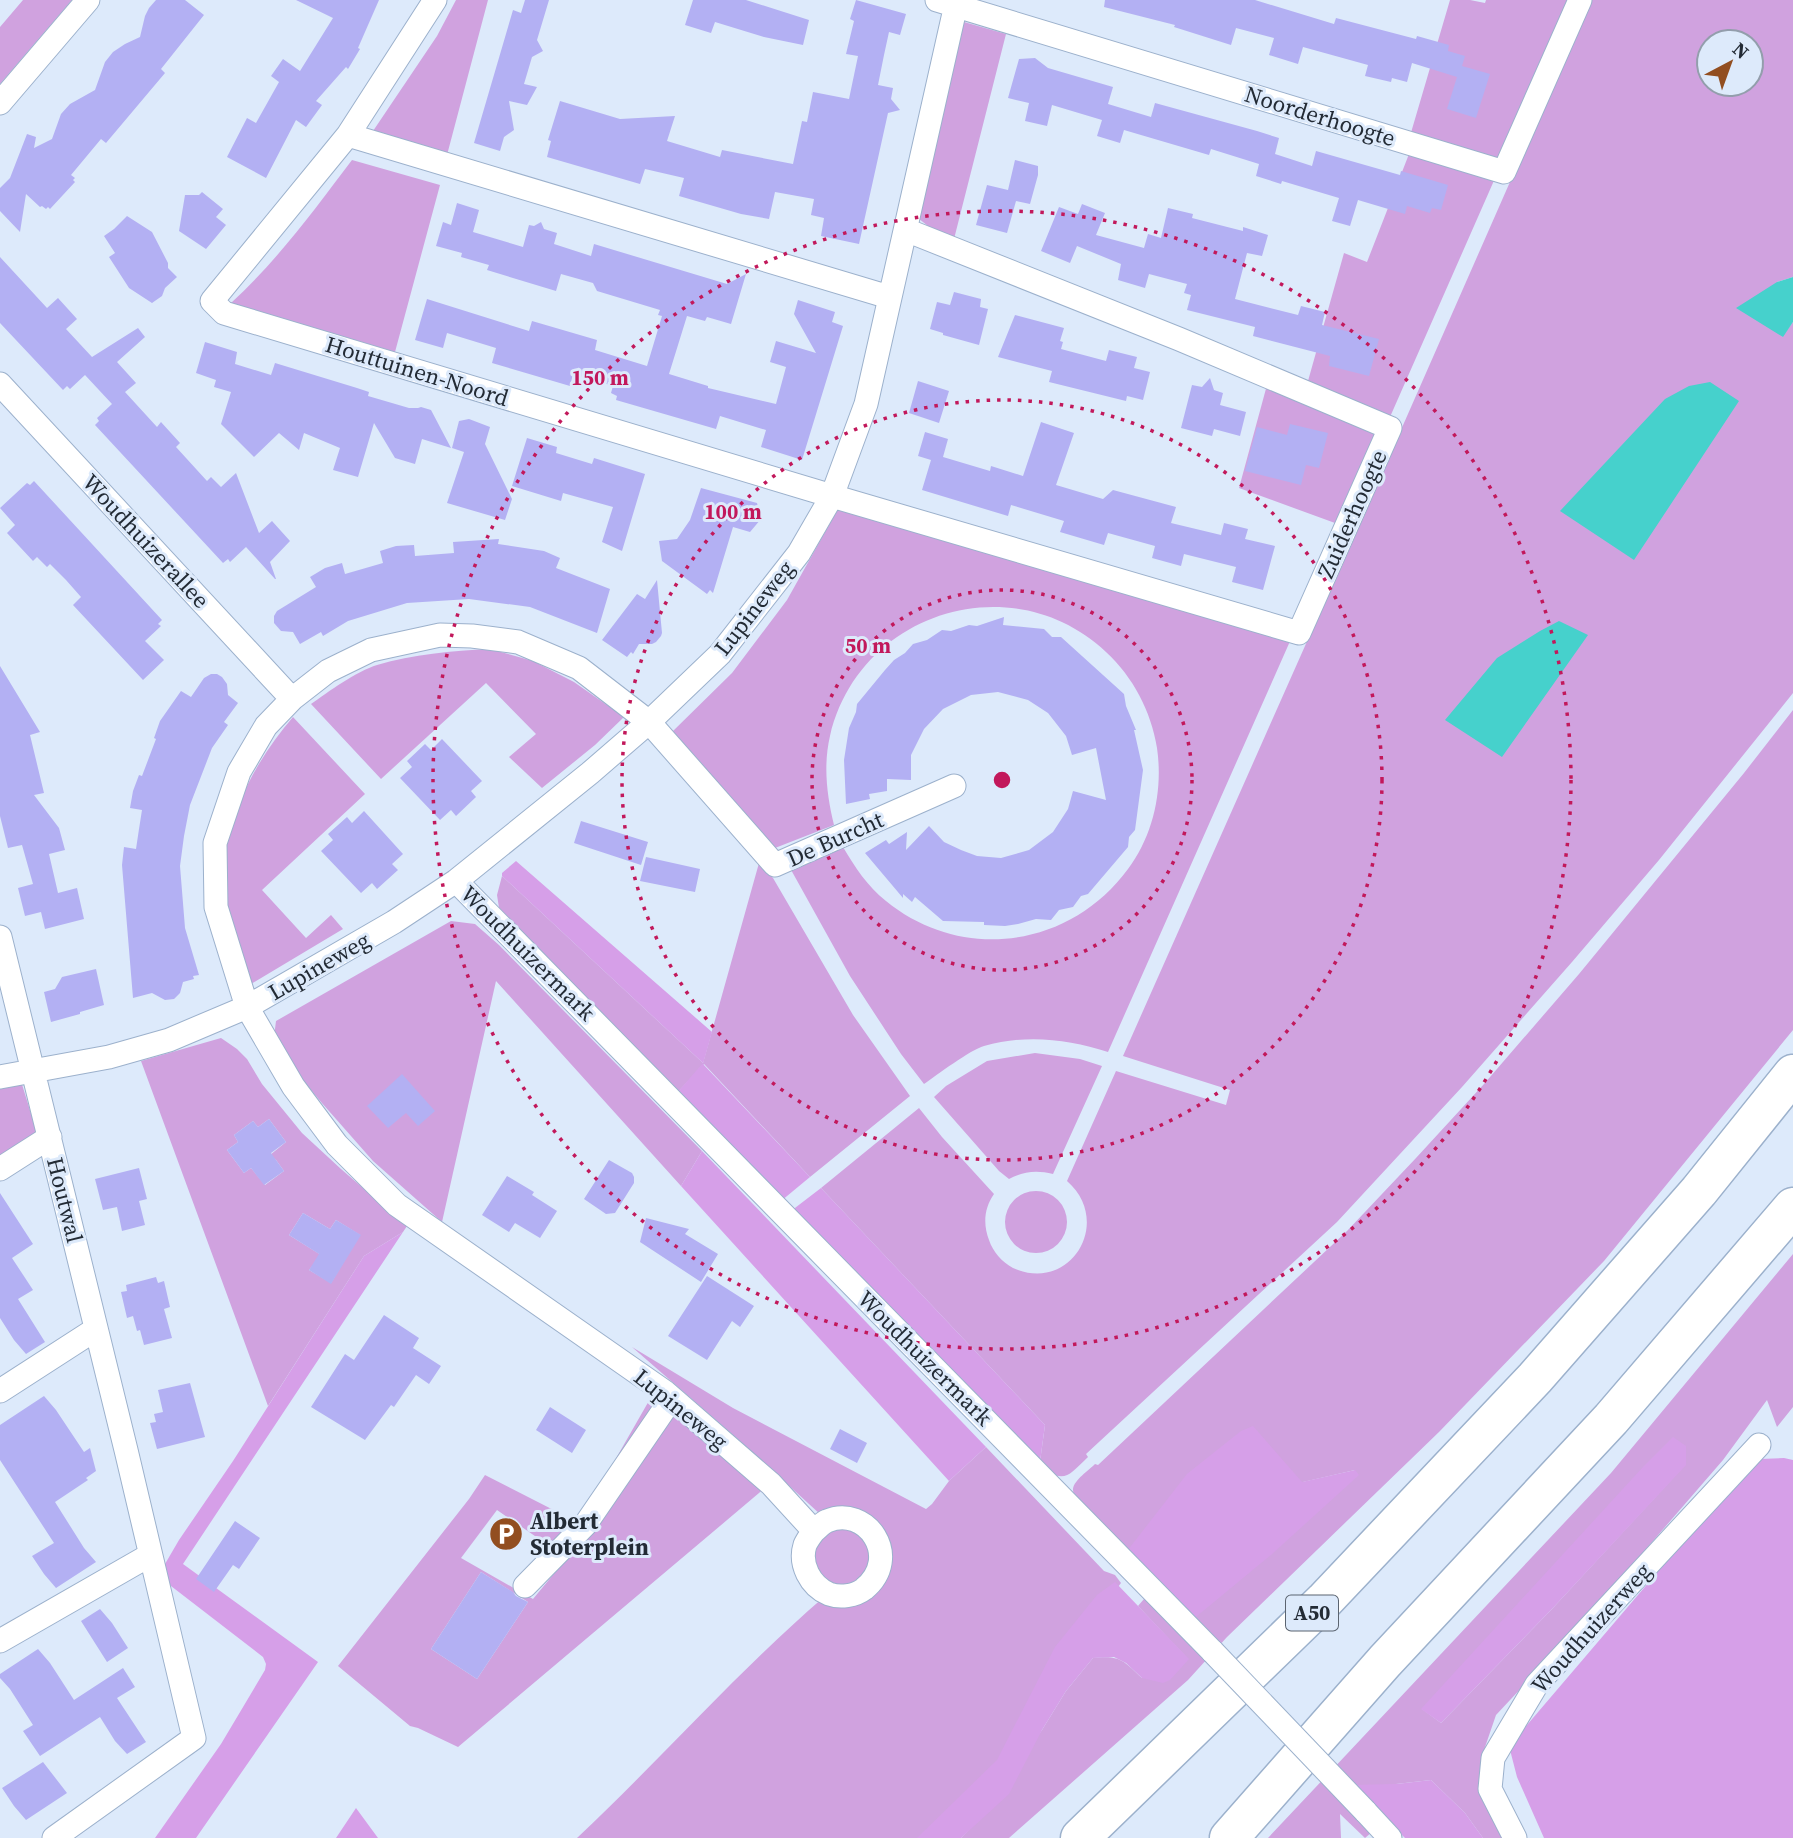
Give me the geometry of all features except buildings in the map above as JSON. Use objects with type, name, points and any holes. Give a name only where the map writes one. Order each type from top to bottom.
[{"type":"highway","name":"A50","points":[[1080,1838],[1324,1601],[1535,1378],[1699,1191],[1793,1074]]},
{"type":"highway","points":[[1229,1838],[1385,1661],[1611,1419],[1793,1207]]},
{"type":"highway","points":[[1202,1838],[1385,1661]]},
{"type":"street","points":[[0,103],[88,0]]},
{"type":"street","name":"Houttuinen-Noord","points":[[435,0],[348,135],[212,301],[224,313],[832,496]]},
{"type":"street","name":"Noorderhoogte","points":[[950,2],[1504,172],[1580,0]]},
{"type":"street","name":"Lupineweg","points":[[0,1077],[109,1057],[169,1040],[247,1007],[394,922],[456,881],[590,773],[649,722],[720,654],[799,552],[832,496],[866,404],[906,230],[950,2]]},
{"type":"street","points":[[348,135],[889,297]]},
{"type":"street","name":"Zuiderhoogte","points":[[832,496],[1299,633],[1390,428],[1179,339],[906,230]]},
{"type":"street","name":"Woudhuizerallee","points":[[0,384],[292,699]]},
{"type":"street","points":[[247,1007],[216,906],[215,843],[239,772],[266,726],[292,699],[328,671],[371,650],[440,635],[518,642],[579,668],[649,722]]},
{"type":"street","name":"De Burcht","points":[[649,722],[775,865],[954,786]]},
{"type":"street","name":"Woudhuizermark","points":[[456,881],[1213,1652],[1390,1838]]},
{"type":"street","name":"Houtwal","points":[[0,937],[194,1738],[54,1838]]},
{"type":"street","name":"Lupineweg","points":[[247,1007],[293,1086],[329,1135],[397,1205],[672,1398],[771,1484],[814,1531]]},
{"type":"street","points":[[0,1170],[50,1138]]},
{"type":"street","points":[[0,1391],[96,1329]]},
{"type":"street","points":[[525,1586],[585,1525],[672,1398]]},
{"type":"street","name":"Woudhuizerweg","points":[[1515,1838],[1490,1789],[1493,1758],[1537,1684],[1759,1445]]},
{"type":"street","points":[[0,1642],[150,1555]]},
{"type":"shaded area","points":[[23,0],[72,0],[0,84],[0,27]]},
{"type":"shaded area","points":[[456,0],[488,0],[447,155],[371,134],[437,36]]},
{"type":"shaded area","points":[[1450,0],[1485,3],[1486,0],[1570,0],[1502,154],[1496,158],[1410,136]]},
{"type":"shaded area","points":[[1590,0],[1793,0],[1793,277],[1777,282],[1782,337],[1793,322],[1793,693],[1659,860],[1572,962],[1462,1087],[1337,1222],[1086,1454],[1088,1457],[1071,1473],[1061,1476],[1039,1469],[1045,1425],[821,1188],[919,1108],[994,1194],[986,1211],[985,1223],[989,1240],[998,1256],[1013,1268],[1034,1273],[1052,1271],[1068,1263],[1079,1250],[1086,1233],[1086,1216],[1081,1198],[1067,1181],[1116,1071],[1226,1105],[1230,1090],[1123,1056]]},
{"type":"shaded area","points":[[964,22],[1006,34],[954,239],[933,230],[918,218]]},
{"type":"shaded area","points":[[1409,154],[1496,176],[1390,417],[1308,381],[1344,253],[1367,262]]},
{"type":"shaded area","points":[[352,160],[440,185],[395,352],[231,303],[280,252]]},
{"type":"shaded area","points":[[1793,277],[1793,322],[1783,337],[1736,308],[1777,282]]},
{"type":"shaded area","points":[[1710,382],[1739,401],[1634,560],[1560,511],[1665,399],[1689,386]]},
{"type":"shaded area","points":[[1267,385],[1379,433],[1335,523],[1239,488]]},
{"type":"shaded area","points":[[838,509],[1291,639],[1108,1052],[1062,1041],[1031,1039],[1000,1042],[971,1052],[924,1084],[850,976],[790,868],[843,847],[867,883],[886,901],[916,921],[948,933],[981,939],[1014,938],[1046,930],[1076,916],[1104,896],[1137,855],[1150,826],[1159,779],[1157,748],[1145,708],[1125,672],[1106,652],[1068,625],[1027,611],[985,607],[944,614],[905,632],[872,658],[846,693],[830,736],[827,781],[834,825],[775,848],[672,732],[732,673],[787,600]]},
{"type":"shaded area","points":[[1559,621],[1588,635],[1502,757],[1445,720],[1497,658]]},
{"type":"shaded area","points":[[490,649],[533,661],[574,682],[624,717],[595,745],[542,788],[509,757],[536,734],[486,683],[381,779],[311,704],[352,677],[377,665],[447,652]]},
{"type":"shaded area","points":[[1793,710],[1793,1030],[1604,1261],[1439,1432],[1227,1637],[1188,1680],[1009,1838],[961,1838],[980,1819],[1066,1691],[1093,1658],[1109,1657],[1120,1660],[1142,1678],[1188,1659],[1138,1606],[1156,1585],[1355,1470],[1303,1482],[1124,1555],[1079,1505],[1073,1489],[1076,1482],[1095,1464],[1098,1465],[1347,1231],[1416,1158],[1579,974]]},
{"type":"shaded area","points":[[293,717],[365,794],[262,890],[306,938],[331,915],[343,929],[251,984],[227,919],[223,892],[228,837],[247,785],[276,738]]},
{"type":"shaded area","points":[[516,861],[712,1032],[703,1064],[810,1177],[781,1201],[676,1094],[703,1063],[502,876]]},
{"type":"shaded area","points":[[759,863],[773,878],[853,1015],[910,1096],[810,1177],[704,1064],[676,1094],[500,914],[497,895],[502,876],[703,1063]]},
{"type":"shaded area","points":[[451,921],[475,924],[499,945],[702,1151],[681,1186],[496,981],[442,1222],[373,1161],[321,1102],[283,1056],[274,1037],[276,1021]]},
{"type":"shaded area","points":[[221,1038],[247,1059],[262,1084],[302,1133],[407,1226],[403,1232],[364,1256],[268,1406],[141,1061]],"holes":[[[269,1119],[286,1142],[270,1155],[284,1171],[265,1185],[251,1168],[244,1173],[227,1150],[238,1142],[234,1135],[253,1121],[258,1127]],[[303,1213],[330,1229],[336,1220],[360,1235],[331,1283],[309,1270],[321,1255],[289,1235]]]},
{"type":"shaded area","points":[[1035,1053],[1080,1059],[1102,1066],[1053,1174],[1031,1172],[1009,1179],[934,1097],[946,1086],[987,1061]]},
{"type":"shaded area","points":[[20,1078],[38,1136],[0,1161],[0,1082]]},
{"type":"shaded area","points":[[702,1151],[986,1447],[949,1481],[681,1186]]},
{"type":"shaded area","points":[[821,1188],[1045,1425],[1039,1469],[791,1211]]},
{"type":"shaded area","points":[[1030,1191],[1042,1191],[1058,1200],[1065,1210],[1065,1234],[1058,1244],[1042,1253],[1030,1253],[1019,1248],[1010,1239],[1005,1228],[1005,1216],[1010,1205],[1019,1196]]},
{"type":"shaded area","points":[[403,1232],[183,1564],[318,1662],[196,1838],[155,1838],[221,1744],[266,1664],[263,1657],[158,1576],[364,1256]]},
{"type":"shaded area","points":[[1793,1254],[1793,1407],[1777,1427],[1767,1400],[1723,1460],[1582,1623],[1496,1715],[1484,1750],[1485,1782],[1514,1838],[1483,1838],[1465,1813],[1431,1780],[1396,1784],[1387,1819],[1365,1838],[1340,1814],[1341,1838],[1268,1838],[1611,1473]],"holes":[[[1685,1465],[1552,1609],[1441,1723],[1422,1709]]]},
{"type":"shaded area","points":[[632,1347],[733,1408],[926,1509],[949,1481],[986,1447],[1104,1571],[1115,1575],[1121,1583],[1079,1638],[996,1792],[936,1838],[577,1838],[730,1685],[824,1597],[842,1601],[886,1544],[821,1515]]},
{"type":"shaded area","points":[[654,1392],[765,1488],[458,1747],[410,1726],[338,1666],[485,1475],[579,1523]],"holes":[[[497,1510],[567,1558],[533,1599],[461,1558]],[[481,1572],[528,1602],[477,1679],[431,1649]]]},
{"type":"shaded area","points":[[1253,1426],[1302,1482],[1355,1470],[1359,1475],[1272,1554],[1191,1621],[1124,1555],[1187,1474],[1241,1431]]},
{"type":"shaded area","points":[[1673,1437],[1686,1446],[1686,1465],[1441,1723],[1421,1709],[1643,1467]]},
{"type":"shaded area","points":[[1760,1459],[1793,1460],[1793,1838],[1544,1838],[1517,1777],[1509,1746],[1743,1472]]},
{"type":"shaded area","points":[[849,1525],[872,1546],[865,1577],[835,1586],[812,1564],[819,1534]]},
{"type":"shaded area","points":[[1115,1582],[1189,1659],[1170,1680],[1163,1683],[1142,1678],[1126,1663],[1114,1657],[1093,1658],[1066,1691],[1042,1730],[1009,1794],[961,1838],[917,1838],[997,1760],[1055,1647],[1097,1595]]},
{"type":"shaded area","points":[[1431,1780],[1465,1813],[1483,1838],[1405,1838],[1352,1785],[1396,1784]]},
{"type":"shaded area","points":[[356,1808],[378,1838],[336,1838]]},
{"type":"place","name":"Albert Stoterplein","points":[[506,1534]]}]
